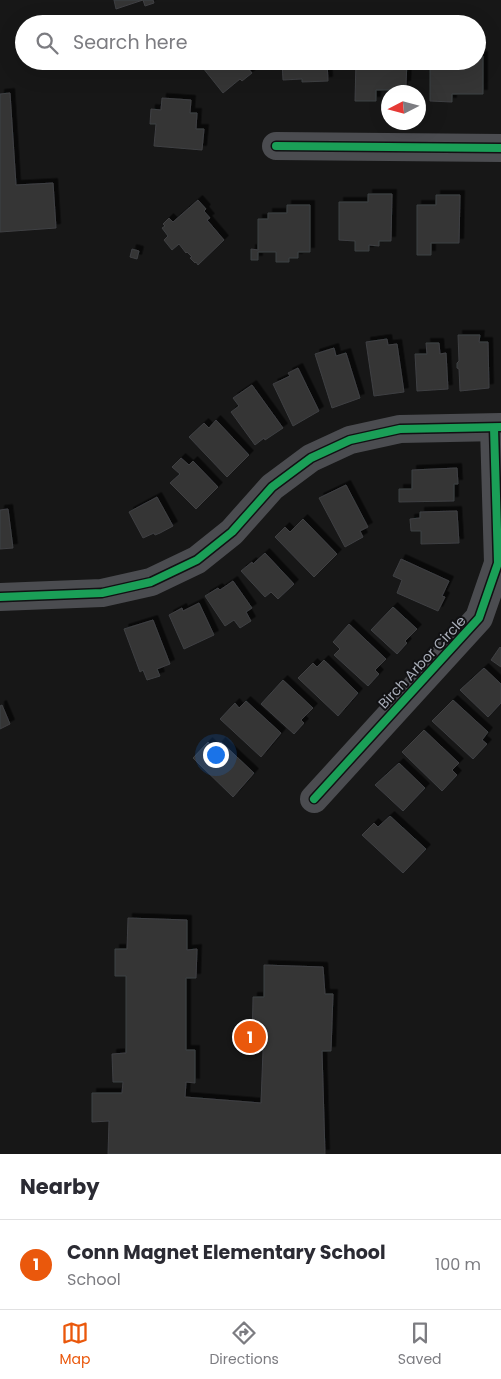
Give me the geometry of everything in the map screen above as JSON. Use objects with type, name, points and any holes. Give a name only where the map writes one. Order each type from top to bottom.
[{"type":"street","points":[[276,146],[501,148]]},
{"type":"street","points":[[0,597],[102,593],[151,582],[197,560],[232,532],[272,487],[310,458],[350,440],[400,429],[498,428]]},
{"type":"street","name":"Birch Arbor Circle","points":[[314,799],[479,618],[498,562],[498,428]]},
{"type":"building","points":[[114,0],[143,0],[116,9]]},
{"type":"building","points":[[143,0],[153,0],[154,3],[145,6]]},
{"type":"building","points":[[205,70],[250,70],[252,73],[242,81],[240,79],[223,93]]},
{"type":"building","points":[[282,70],[327,70],[328,81],[302,82],[302,79],[283,80]]},
{"type":"building","points":[[356,70],[407,70],[406,85],[381,85],[381,90],[376,90],[376,101],[355,101]]},
{"type":"building","points":[[430,70],[483,70],[483,94],[452,94],[452,102],[430,101]]},
{"type":"building","points":[[10,93],[16,185],[53,183],[56,228],[0,232],[0,94]]},
{"type":"building","points":[[162,98],[191,100],[190,113],[197,113],[196,129],[204,129],[202,150],[154,146],[156,124],[150,124],[151,109],[161,110]]},
{"type":"building","points":[[368,194],[392,194],[391,241],[379,241],[379,246],[369,245],[369,251],[355,251],[355,241],[339,240],[339,202],[368,202]]},
{"type":"building","points":[[436,195],[460,195],[459,243],[431,243],[431,255],[417,255],[417,205],[436,205]]},
{"type":"building","points":[[198,200],[206,209],[204,211],[210,218],[207,220],[224,240],[198,265],[179,244],[172,250],[164,240],[168,236],[162,228],[169,218],[173,222]]},
{"type":"building","points":[[287,205],[310,205],[310,252],[298,252],[298,258],[289,258],[289,262],[276,262],[276,252],[258,252],[258,260],[251,260],[251,249],[258,250],[258,219],[268,219],[268,213],[287,213]]},
{"type":"building","points":[[132,249],[139,251],[137,259],[130,257]]},
{"type":"building","points":[[458,335],[480,335],[479,342],[488,342],[489,388],[460,391],[459,369],[457,368],[459,361]]},
{"type":"building","points":[[387,339],[388,345],[397,344],[404,392],[374,396],[366,342]]},
{"type":"building","points":[[426,343],[439,343],[440,354],[446,353],[448,389],[417,391],[415,354],[427,354]]},
{"type":"building","points":[[334,348],[336,356],[346,353],[360,398],[332,408],[315,354]]},
{"type":"building","points":[[298,368],[319,411],[293,426],[273,384],[290,376],[288,373]]},
{"type":"building","points":[[252,385],[283,428],[255,445],[231,412],[239,406],[233,398]]},
{"type":"building","points":[[216,420],[249,455],[227,477],[189,437],[204,423],[209,428]]},
{"type":"building","points":[[181,458],[189,465],[193,461],[218,487],[196,509],[170,483],[180,474],[172,467]]},
{"type":"building","points":[[457,468],[458,484],[454,484],[454,501],[399,502],[399,489],[412,489],[412,470]]},
{"type":"building","points":[[346,485],[368,527],[360,531],[363,537],[345,547],[319,498]]},
{"type":"building","points":[[157,497],[173,526],[155,535],[154,533],[143,538],[129,512]]},
{"type":"building","points":[[8,509],[13,548],[0,549],[0,510]]},
{"type":"building","points":[[457,511],[459,543],[421,544],[421,531],[411,531],[410,519],[420,518],[420,512]]},
{"type":"building","points":[[303,519],[337,554],[314,577],[275,537],[285,527],[290,532]]},
{"type":"building","points":[[265,553],[294,584],[278,599],[271,592],[265,597],[241,571],[252,562],[253,564]]},
{"type":"building","points":[[401,559],[449,581],[442,596],[445,597],[438,611],[397,593],[402,580],[393,576]]},
{"type":"building","points":[[233,581],[252,608],[246,612],[251,621],[240,628],[234,620],[225,626],[205,596],[218,588],[220,590]]},
{"type":"building","points":[[199,603],[214,635],[184,649],[169,615],[182,608],[183,611]]},
{"type":"building","points":[[393,607],[417,629],[405,641],[407,643],[397,654],[371,630]]},
{"type":"building","points":[[153,620],[170,664],[157,669],[160,676],[147,680],[143,670],[140,672],[124,629]]},
{"type":"building","points":[[349,624],[386,659],[375,670],[379,674],[368,686],[334,655],[340,649],[333,642]]},
{"type":"building","points":[[501,648],[501,667],[491,660]]},
{"type":"building","points":[[324,660],[358,693],[338,716],[298,678],[313,663],[317,667]]},
{"type":"building","points":[[484,668],[501,684],[501,703],[488,717],[460,690]]},
{"type":"building","points":[[283,680],[313,708],[301,720],[304,723],[294,734],[261,704]]},
{"type":"building","points":[[453,700],[488,732],[482,740],[487,744],[473,759],[432,721]]},
{"type":"building","points":[[246,701],[281,733],[261,757],[220,719],[235,703],[239,708]]},
{"type":"building","points":[[2,705],[10,724],[0,729],[0,706]]},
{"type":"building","points":[[424,730],[459,763],[452,770],[457,775],[442,791],[402,752]]},
{"type":"building","points":[[208,742],[215,749],[221,742],[254,773],[233,797],[193,758]]},
{"type":"building","points":[[399,763],[425,788],[403,811],[375,785]]},
{"type":"building","points":[[390,816],[426,849],[403,873],[362,835],[374,823],[378,827]]},
{"type":"building","points":[[128,918],[187,920],[187,950],[197,949],[196,978],[186,978],[186,1050],[195,1050],[195,1083],[186,1082],[185,1097],[261,1103],[263,1050],[252,1049],[253,997],[264,997],[264,965],[323,967],[325,994],[333,994],[331,1051],[322,1051],[325,1154],[108,1154],[109,1121],[92,1122],[92,1093],[122,1093],[123,1082],[113,1082],[112,1054],[126,1053],[126,976],[115,976],[115,949],[127,949]]},
{"type":"cycle path","points":[[276,146],[501,148]]},
{"type":"cycle path","points":[[0,597],[102,593],[151,582],[197,560],[232,532],[272,487],[311,458],[350,440],[400,429],[501,427]]},
{"type":"cycle path","points":[[314,799],[479,618],[498,563],[494,428]]},
{"type":"place","name":"Conn Magnet Elementary School","points":[[250,1037]]}]
